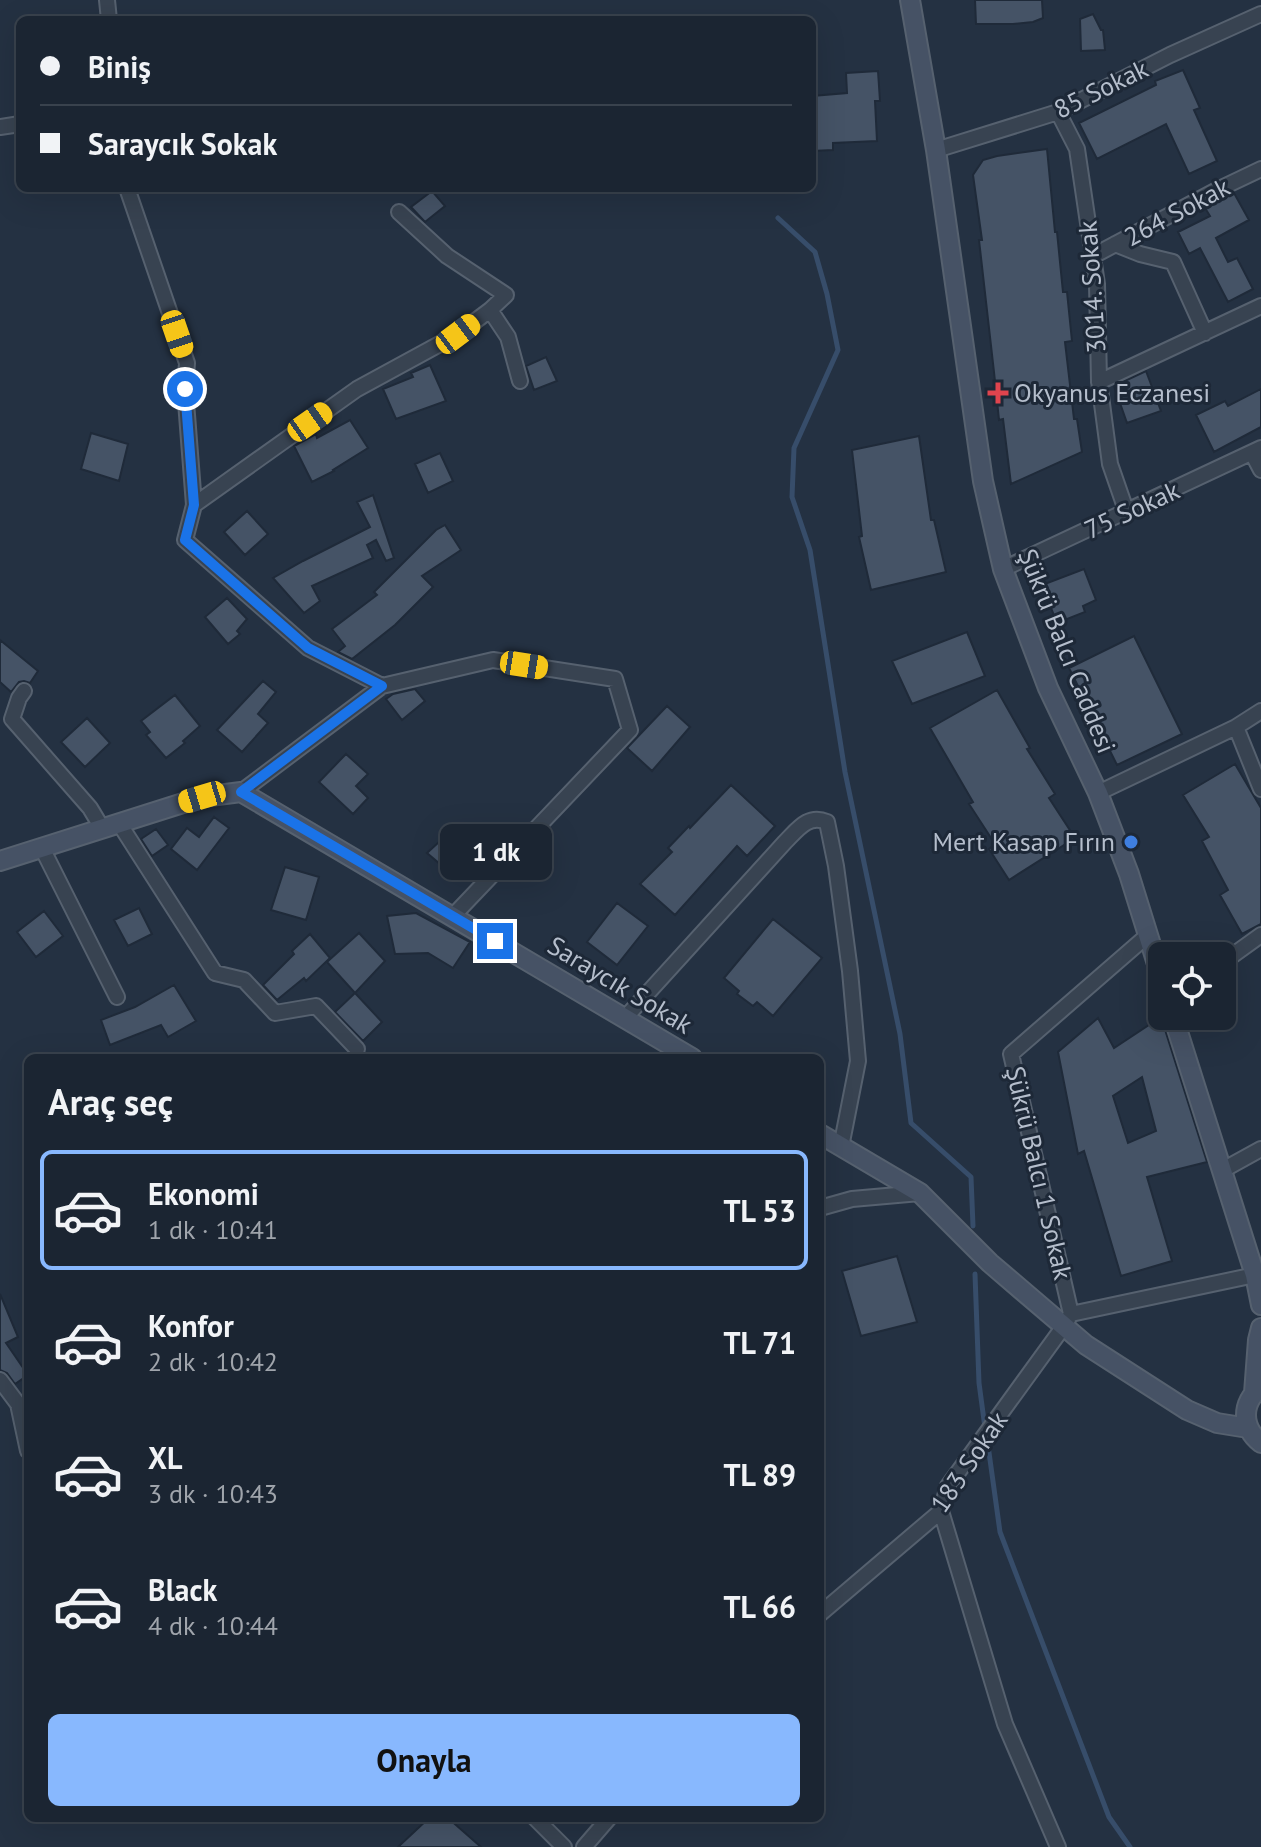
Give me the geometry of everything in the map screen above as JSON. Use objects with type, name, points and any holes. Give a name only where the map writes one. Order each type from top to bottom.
[{"type":"street","name":"Şükrü Balcı Caddesi","points":[[910,0],[936,150],[983,481],[1003,569],[1048,688],[1098,793],[1129,874],[1150,942]]},
{"type":"street","name":"85 Sokak","points":[[936,150],[1058,112],[1170,55],[1261,14]]},
{"type":"street","name":"3014. Sokak","points":[[1058,112],[1077,149],[1097,284],[1099,382],[1110,464],[1127,513]]},
{"type":"street","name":"264 Sokak","points":[[1093,256],[1261,169]]},
{"type":"street","points":[[128,192],[187,363],[185,389],[194,505],[185,540],[308,648],[382,686]]},
{"type":"street","points":[[194,505],[357,389],[458,334],[506,295],[447,256],[399,212]]},
{"type":"street","points":[[1115,244],[1173,262],[1205,333]]},
{"type":"street","points":[[1099,382],[1261,306]]},
{"type":"street","points":[[490,310],[508,337],[520,381]]},
{"type":"street","name":"75 Sokak","points":[[1003,569],[1257,450]]},
{"type":"street","points":[[1257,450],[1261,470]]},
{"type":"street","points":[[0,861],[202,797],[241,792],[382,686],[493,660],[615,679],[630,730],[453,916]]},
{"type":"street","points":[[24,691],[12,719],[90,808],[110,826],[215,973],[244,980],[275,1013],[316,1006],[357,1049]]},
{"type":"street","points":[[1098,793],[1236,727],[1261,711]]},
{"type":"street","points":[[1236,727],[1261,789]]},
{"type":"street","name":"Saraycık Sokak","points":[[241,792],[685,1054]]},
{"type":"street","points":[[625,1018],[785,842],[806,822],[813,819],[827,822],[840,896],[858,1061],[841,1147]]},
{"type":"street","points":[[42,848],[117,997]]},
{"type":"street","name":"Şükrü Balcı 1 Sokak","points":[[1068,1320],[1011,1054],[1148,935]]},
{"type":"street","points":[[1236,953],[1261,935]]},
{"type":"street","points":[[1177,1030],[1255,1275],[1261,1305]]},
{"type":"street","points":[[824,1136],[920,1193],[990,1263],[1068,1320],[1086,1345],[1187,1410],[1217,1423],[1248,1428]]},
{"type":"street","points":[[1221,1171],[1261,1149]]},
{"type":"street","points":[[824,1207],[852,1199],[920,1193]]},
{"type":"street","points":[[1068,1320],[1255,1275]]},
{"type":"street","name":"183 Sokak","points":[[824,1611],[941,1511],[948,1486],[1068,1320]]},
{"type":"street","points":[[1261,1328],[1258,1340],[1258,1390],[1246,1409],[1248,1428],[1261,1443]]},
{"type":"street","points":[[0,1380],[18,1404],[24,1432]]},
{"type":"street","points":[[941,1511],[1005,1724],[1058,1847]]},
{"type":"street","points":[[539,1822],[564,1847]]},
{"type":"street","points":[[584,1847],[606,1822]]},
{"type":"building","points":[[975,0],[1042,0],[1043,18],[1013,24],[976,24]]},
{"type":"building","points":[[1093,14],[1103,30],[1105,50],[1081,51],[1080,19]]},
{"type":"building","points":[[1183,70],[1200,108],[1194,110],[1217,161],[1189,174],[1166,124],[1097,159],[1079,123],[1156,85],[1155,81]]},
{"type":"building","points":[[878,71],[880,101],[875,101],[877,141],[833,143],[833,150],[816,151],[816,96],[847,93],[846,73]]},
{"type":"building","points":[[1047,149],[1055,232],[1063,292],[1067,292],[1072,341],[1065,342],[1074,419],[1077,419],[1082,452],[1011,484],[1003,419],[999,420],[973,175],[983,160]]},
{"type":"building","points":[[431,192],[445,206],[425,222],[411,207]]},
{"type":"building","points":[[1234,193],[1249,220],[1216,238],[1228,262],[1237,258],[1253,289],[1228,302],[1200,248],[1189,254],[1178,232],[1210,216],[1205,208]]},
{"type":"building","points":[[546,357],[557,381],[534,390],[526,366]]},
{"type":"building","points":[[430,365],[446,401],[396,419],[383,389],[413,377],[411,373]]},
{"type":"building","points":[[1146,371],[1161,411],[1127,423],[1114,386]]},
{"type":"building","points":[[1261,389],[1261,427],[1214,452],[1196,415],[1225,401],[1228,406]]},
{"type":"building","points":[[350,420],[368,448],[312,482],[294,446],[316,434],[317,438]]},
{"type":"building","points":[[91,433],[128,444],[119,481],[81,469]]},
{"type":"building","points":[[919,436],[931,520],[934,520],[946,572],[871,590],[859,537],[862,536],[852,450]]},
{"type":"building","points":[[440,453],[453,481],[428,493],[415,464]]},
{"type":"building","points":[[373,495],[394,558],[386,561],[376,540],[367,545],[373,558],[312,586],[320,601],[304,613],[273,578],[370,527],[357,502]]},
{"type":"building","points":[[247,511],[268,534],[245,555],[224,532]]},
{"type":"building","points":[[445,525],[461,550],[422,576],[433,587],[395,625],[352,659],[338,652],[345,646],[332,629],[377,595],[374,592],[436,530]]},
{"type":"building","points":[[1084,569],[1096,600],[1083,606],[1085,612],[1057,623],[1042,585]]},
{"type":"building","points":[[227,598],[247,619],[237,631],[240,634],[228,644],[205,617]]},
{"type":"building","points":[[967,632],[985,676],[912,704],[892,661]]},
{"type":"building","points":[[1134,636],[1182,734],[1117,765],[1069,668]]},
{"type":"building","points":[[0,640],[38,671],[30,683],[19,682],[11,692],[0,682]]},
{"type":"building","points":[[263,681],[276,692],[258,714],[268,723],[242,752],[217,730]]},
{"type":"building","points":[[415,689],[425,701],[402,720],[386,699],[393,694]]},
{"type":"building","points":[[997,690],[1030,748],[1027,749],[1055,794],[1049,798],[1075,838],[1009,880],[989,849],[995,844],[969,804],[973,802],[930,728]]},
{"type":"building","points":[[175,695],[200,726],[166,758],[146,735],[150,732],[141,721]]},
{"type":"building","points":[[667,706],[690,727],[652,771],[627,748]]},
{"type":"building","points":[[87,718],[110,743],[85,767],[61,742]]},
{"type":"building","points":[[346,754],[368,774],[356,786],[368,798],[353,814],[319,782]]},
{"type":"building","points":[[1235,764],[1261,808],[1261,924],[1242,934],[1220,895],[1228,890],[1202,841],[1209,837],[1183,795]]},
{"type":"building","points":[[731,785],[775,826],[747,856],[737,846],[675,915],[640,884],[672,852],[668,848]]},
{"type":"building","points":[[214,817],[229,828],[197,870],[171,849],[187,828],[199,837]]},
{"type":"building","points":[[156,829],[168,845],[152,856],[141,839]]},
{"type":"building","points":[[440,841],[452,851],[440,864],[427,853]]},
{"type":"building","points":[[285,867],[319,877],[306,920],[271,910]]},
{"type":"building","points":[[617,903],[648,926],[617,965],[587,942]]},
{"type":"building","points":[[139,908],[152,934],[128,946],[114,920]]},
{"type":"building","points":[[44,911],[63,936],[36,957],[17,932]]},
{"type":"building","points":[[416,913],[470,942],[453,968],[428,953],[395,954],[387,916]]},
{"type":"building","points":[[773,919],[822,958],[773,1016],[757,1002],[753,1006],[737,994],[739,991],[724,978]]},
{"type":"building","points":[[359,933],[385,961],[355,993],[327,962]]},
{"type":"building","points":[[310,934],[330,958],[306,981],[304,978],[277,1000],[263,985]]},
{"type":"building","points":[[174,985],[196,1021],[168,1037],[161,1025],[110,1045],[101,1020],[135,1007]]},
{"type":"building","points":[[355,993],[382,1022],[363,1041],[335,1012]]},
{"type":"building","points":[[1098,1018],[1114,1048],[1148,1026],[1148,1030],[1165,1030],[1207,1162],[1147,1177],[1172,1261],[1121,1276],[1084,1151],[1078,1154],[1058,1052]],"holes":[[[1142,1077],[1156,1131],[1128,1143],[1113,1096]]]},
{"type":"building","points":[[897,1256],[917,1322],[861,1336],[842,1271]]},
{"type":"building","points":[[0,1294],[18,1337],[6,1343],[24,1369],[24,1378],[15,1384],[7,1373],[0,1370]]},
{"type":"building","points":[[425,1822],[453,1822],[481,1847],[398,1847]]},
{"type":"waterway","points":[[778,218],[815,252],[838,350],[794,448],[792,497],[810,550],[845,772],[900,1034],[911,1123],[971,1177],[973,1226]]},
{"type":"waterway","points":[[975,1274],[979,1383],[985,1428]]},
{"type":"waterway","points":[[987,1438],[1000,1532],[1109,1817],[1130,1847]]},
{"type":"place","name":"Okyanus Eczanesi","points":[[998,393]]},
{"type":"place","name":"Mert Kasap Fırın","points":[[1131,842]]},
{"type":"route","points":[[185,389],[194,505],[185,540],[308,648],[382,686],[241,792],[495,941]]}]
